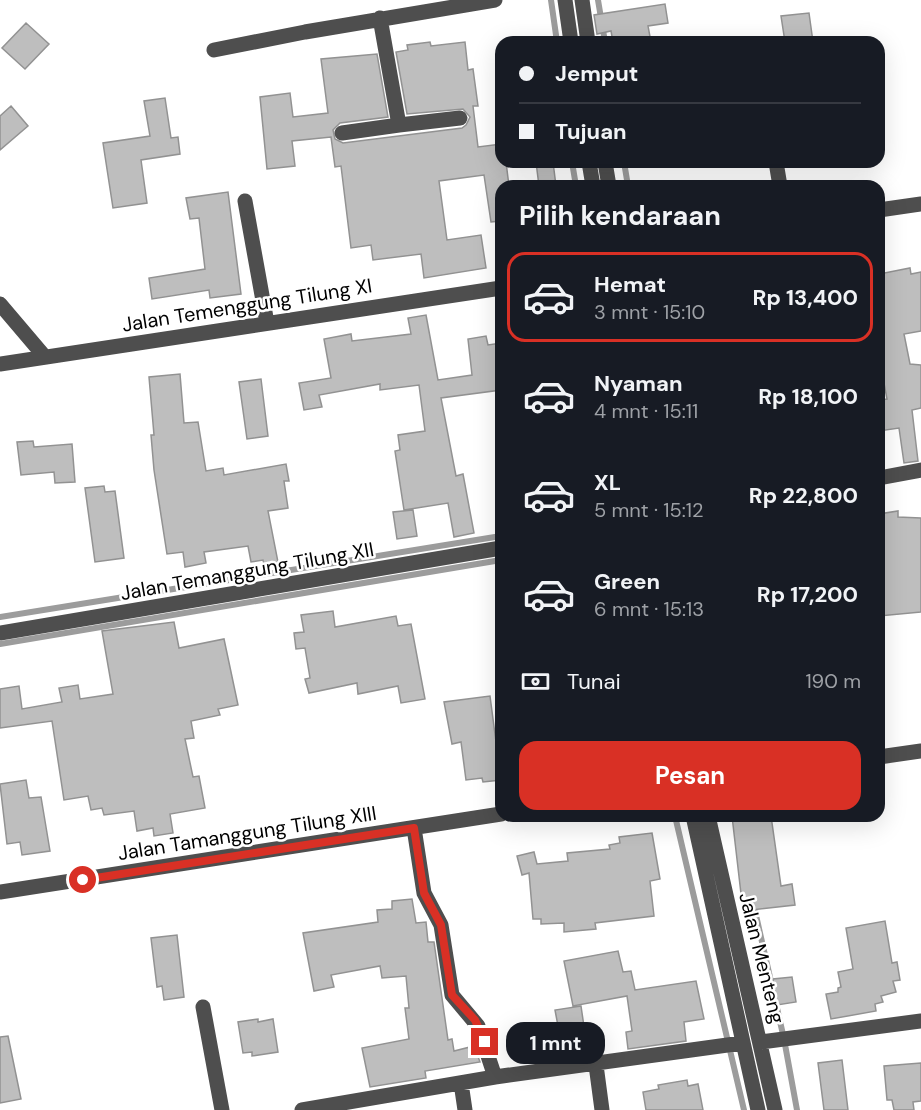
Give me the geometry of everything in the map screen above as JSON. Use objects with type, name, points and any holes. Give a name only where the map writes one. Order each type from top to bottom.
[{"type":"street","points":[[213,50],[380,18],[495,0]]},
{"type":"street","points":[[565,0],[570,36]]},
{"type":"street","points":[[582,0],[587,36]]},
{"type":"street","points":[[380,18],[399,125]]},
{"type":"street","points":[[342,133],[460,118]]},
{"type":"street","points":[[245,201],[267,323]]},
{"type":"street","points":[[885,209],[921,204]]},
{"type":"street","name":"Jalan Temenggung Tilung XI","points":[[0,364],[495,289]]},
{"type":"street","points":[[0,304],[45,357]]},
{"type":"street","points":[[885,477],[921,470]]},
{"type":"street","name":"Jalan Temanggung Tilung XII","points":[[0,633],[495,549]]},
{"type":"street","points":[[885,756],[921,751]]},
{"type":"street","name":"Jalan Tamanggung Tilung XIII","points":[[0,892],[495,815]]},
{"type":"street","points":[[694,822],[758,1110]]},
{"type":"street","name":"Jalan Menteng","points":[[709,822],[775,1110]]},
{"type":"street","points":[[414,828],[424,893],[441,925],[452,995],[478,1026],[495,1077]]},
{"type":"street","points":[[203,1007],[222,1110]]},
{"type":"street","points":[[761,1042],[921,1021]]},
{"type":"street","points":[[302,1110],[343,1106],[495,1077],[596,1065],[742,1042]]},
{"type":"street","points":[[596,1065],[602,1110]]},
{"type":"street","points":[[461,1083],[465,1110]]},
{"type":"building","points":[[665,4],[668,23],[648,26],[650,36],[612,36],[611,31],[597,34],[594,15]]},
{"type":"building","points":[[809,13],[812,36],[784,36],[781,16]]},
{"type":"building","points":[[26,23],[49,44],[25,69],[2,48]]},
{"type":"building","points":[[430,42],[431,46],[465,42],[468,70],[473,69],[478,106],[473,106],[478,147],[495,145],[495,168],[507,168],[508,180],[495,180],[495,222],[491,222],[484,175],[439,181],[447,240],[481,235],[486,268],[424,278],[421,254],[373,260],[371,245],[351,248],[341,166],[335,167],[331,137],[292,141],[295,166],[267,169],[260,97],[290,93],[293,117],[328,113],[321,59],[377,54],[388,117],[340,123],[333,130],[335,139],[343,143],[462,128],[466,125],[470,117],[463,109],[407,114],[396,52],[408,50],[407,45]]},
{"type":"building","points":[[165,98],[171,138],[178,137],[180,154],[141,160],[147,203],[113,208],[103,143],[150,136],[144,101]]},
{"type":"building","points":[[11,106],[28,126],[0,150],[0,116]]},
{"type":"building","points":[[537,168],[554,168],[555,180],[538,180]]},
{"type":"building","points":[[228,192],[241,294],[210,298],[209,290],[152,299],[149,278],[205,269],[199,218],[190,219],[186,198]]},
{"type":"building","points":[[910,268],[911,274],[921,272],[921,331],[904,334],[910,364],[921,365],[921,408],[912,410],[918,461],[904,463],[899,428],[885,430],[885,399],[887,399],[885,388],[885,273]]},
{"type":"building","points":[[426,315],[438,380],[472,375],[468,339],[486,336],[488,345],[495,344],[495,391],[441,398],[456,476],[463,474],[474,533],[454,537],[448,503],[404,510],[395,451],[400,450],[398,435],[425,431],[419,385],[380,390],[380,384],[319,395],[322,407],[304,410],[299,383],[331,378],[324,339],[351,334],[352,341],[411,334],[408,318]]},
{"type":"building","points":[[180,374],[184,423],[198,422],[206,471],[223,468],[224,475],[286,464],[289,481],[284,481],[288,508],[268,511],[278,562],[264,564],[263,560],[251,562],[248,546],[204,552],[206,563],[185,567],[183,552],[167,554],[154,470],[151,435],[154,435],[149,377]]},
{"type":"building","points":[[261,379],[268,436],[247,439],[239,382]]},
{"type":"building","points":[[33,441],[34,447],[72,444],[75,482],[55,483],[54,472],[21,475],[17,442]]},
{"type":"building","points":[[104,486],[105,492],[115,491],[124,558],[95,562],[85,488]]},
{"type":"building","points":[[413,510],[417,536],[397,539],[393,512]]},
{"type":"building","points":[[898,511],[898,517],[921,518],[921,612],[885,615],[885,513]]},
{"type":"building","points":[[333,611],[335,627],[396,616],[398,626],[411,624],[425,699],[401,703],[398,686],[358,694],[357,683],[309,693],[305,679],[310,678],[305,648],[296,649],[294,633],[304,632],[301,615]]},
{"type":"building","points":[[174,622],[179,648],[224,639],[238,705],[218,709],[220,715],[191,721],[194,738],[185,739],[193,777],[199,776],[205,808],[170,814],[173,833],[154,836],[153,828],[137,831],[134,811],[104,815],[102,808],[91,810],[88,796],[64,800],[52,721],[0,728],[0,689],[19,686],[22,709],[62,702],[59,688],[78,685],[80,699],[113,694],[102,631]]},
{"type":"building","points":[[490,696],[495,734],[495,781],[483,782],[482,778],[466,780],[461,742],[452,744],[444,702]]},
{"type":"building","points":[[26,780],[29,798],[41,797],[50,851],[22,855],[20,842],[7,844],[0,784]]},
{"type":"building","points":[[733,822],[772,822],[781,886],[792,884],[795,905],[743,911]]},
{"type":"building","points":[[652,833],[660,879],[650,881],[654,916],[595,923],[596,929],[564,932],[564,923],[541,924],[541,919],[533,919],[529,873],[522,875],[517,856],[534,852],[537,864],[568,861],[567,853],[610,849],[609,845],[620,843],[619,837]]},
{"type":"building","points":[[412,899],[416,923],[426,922],[428,942],[434,942],[448,1040],[452,1039],[454,1051],[474,1046],[480,1062],[425,1071],[426,1078],[370,1087],[362,1048],[409,1039],[405,1008],[409,1008],[406,976],[382,978],[380,966],[331,975],[334,987],[314,991],[303,933],[378,922],[377,910],[392,909],[392,901]]},
{"type":"building","points":[[885,921],[892,963],[897,962],[900,980],[893,981],[896,992],[881,996],[883,1002],[875,1004],[876,1011],[831,1019],[826,994],[838,992],[838,988],[841,987],[838,972],[853,969],[846,928]]},
{"type":"building","points":[[177,935],[184,997],[164,1000],[162,986],[157,987],[151,938]]},
{"type":"building","points":[[618,951],[623,972],[631,971],[635,990],[696,981],[704,1019],[684,1022],[686,1041],[628,1049],[626,1032],[632,1031],[627,996],[573,1006],[564,961]]},
{"type":"building","points":[[792,977],[796,1002],[777,1005],[773,979]]},
{"type":"building","points":[[581,1006],[588,1054],[564,1058],[555,1010]]},
{"type":"building","points":[[258,1019],[258,1022],[273,1019],[278,1052],[252,1056],[252,1052],[243,1053],[238,1022]]},
{"type":"building","points":[[8,1036],[21,1099],[0,1103],[0,1037]]},
{"type":"building","points":[[842,1060],[848,1110],[824,1110],[818,1063]]},
{"type":"building","points":[[921,1063],[921,1101],[913,1102],[914,1110],[894,1110],[892,1100],[887,1100],[884,1066]]},
{"type":"building","points":[[687,1080],[688,1086],[698,1084],[703,1110],[646,1110],[643,1092],[659,1089],[658,1085]]},
{"type":"waterway","points":[[551,0],[556,36]]},
{"type":"waterway","points":[[598,0],[604,36]]},
{"type":"waterway","points":[[573,168],[575,180]]},
{"type":"waterway","points":[[625,168],[627,180]]},
{"type":"waterway","points":[[0,617],[495,537]]},
{"type":"waterway","points":[[0,644],[495,561]]},
{"type":"waterway","points":[[676,822],[744,1110]]},
{"type":"waterway","points":[[753,902],[784,1039],[797,1110]]},
{"type":"route","points":[[83,880],[414,828],[424,893],[441,925],[452,995],[475,1020],[485,1042]]}]
